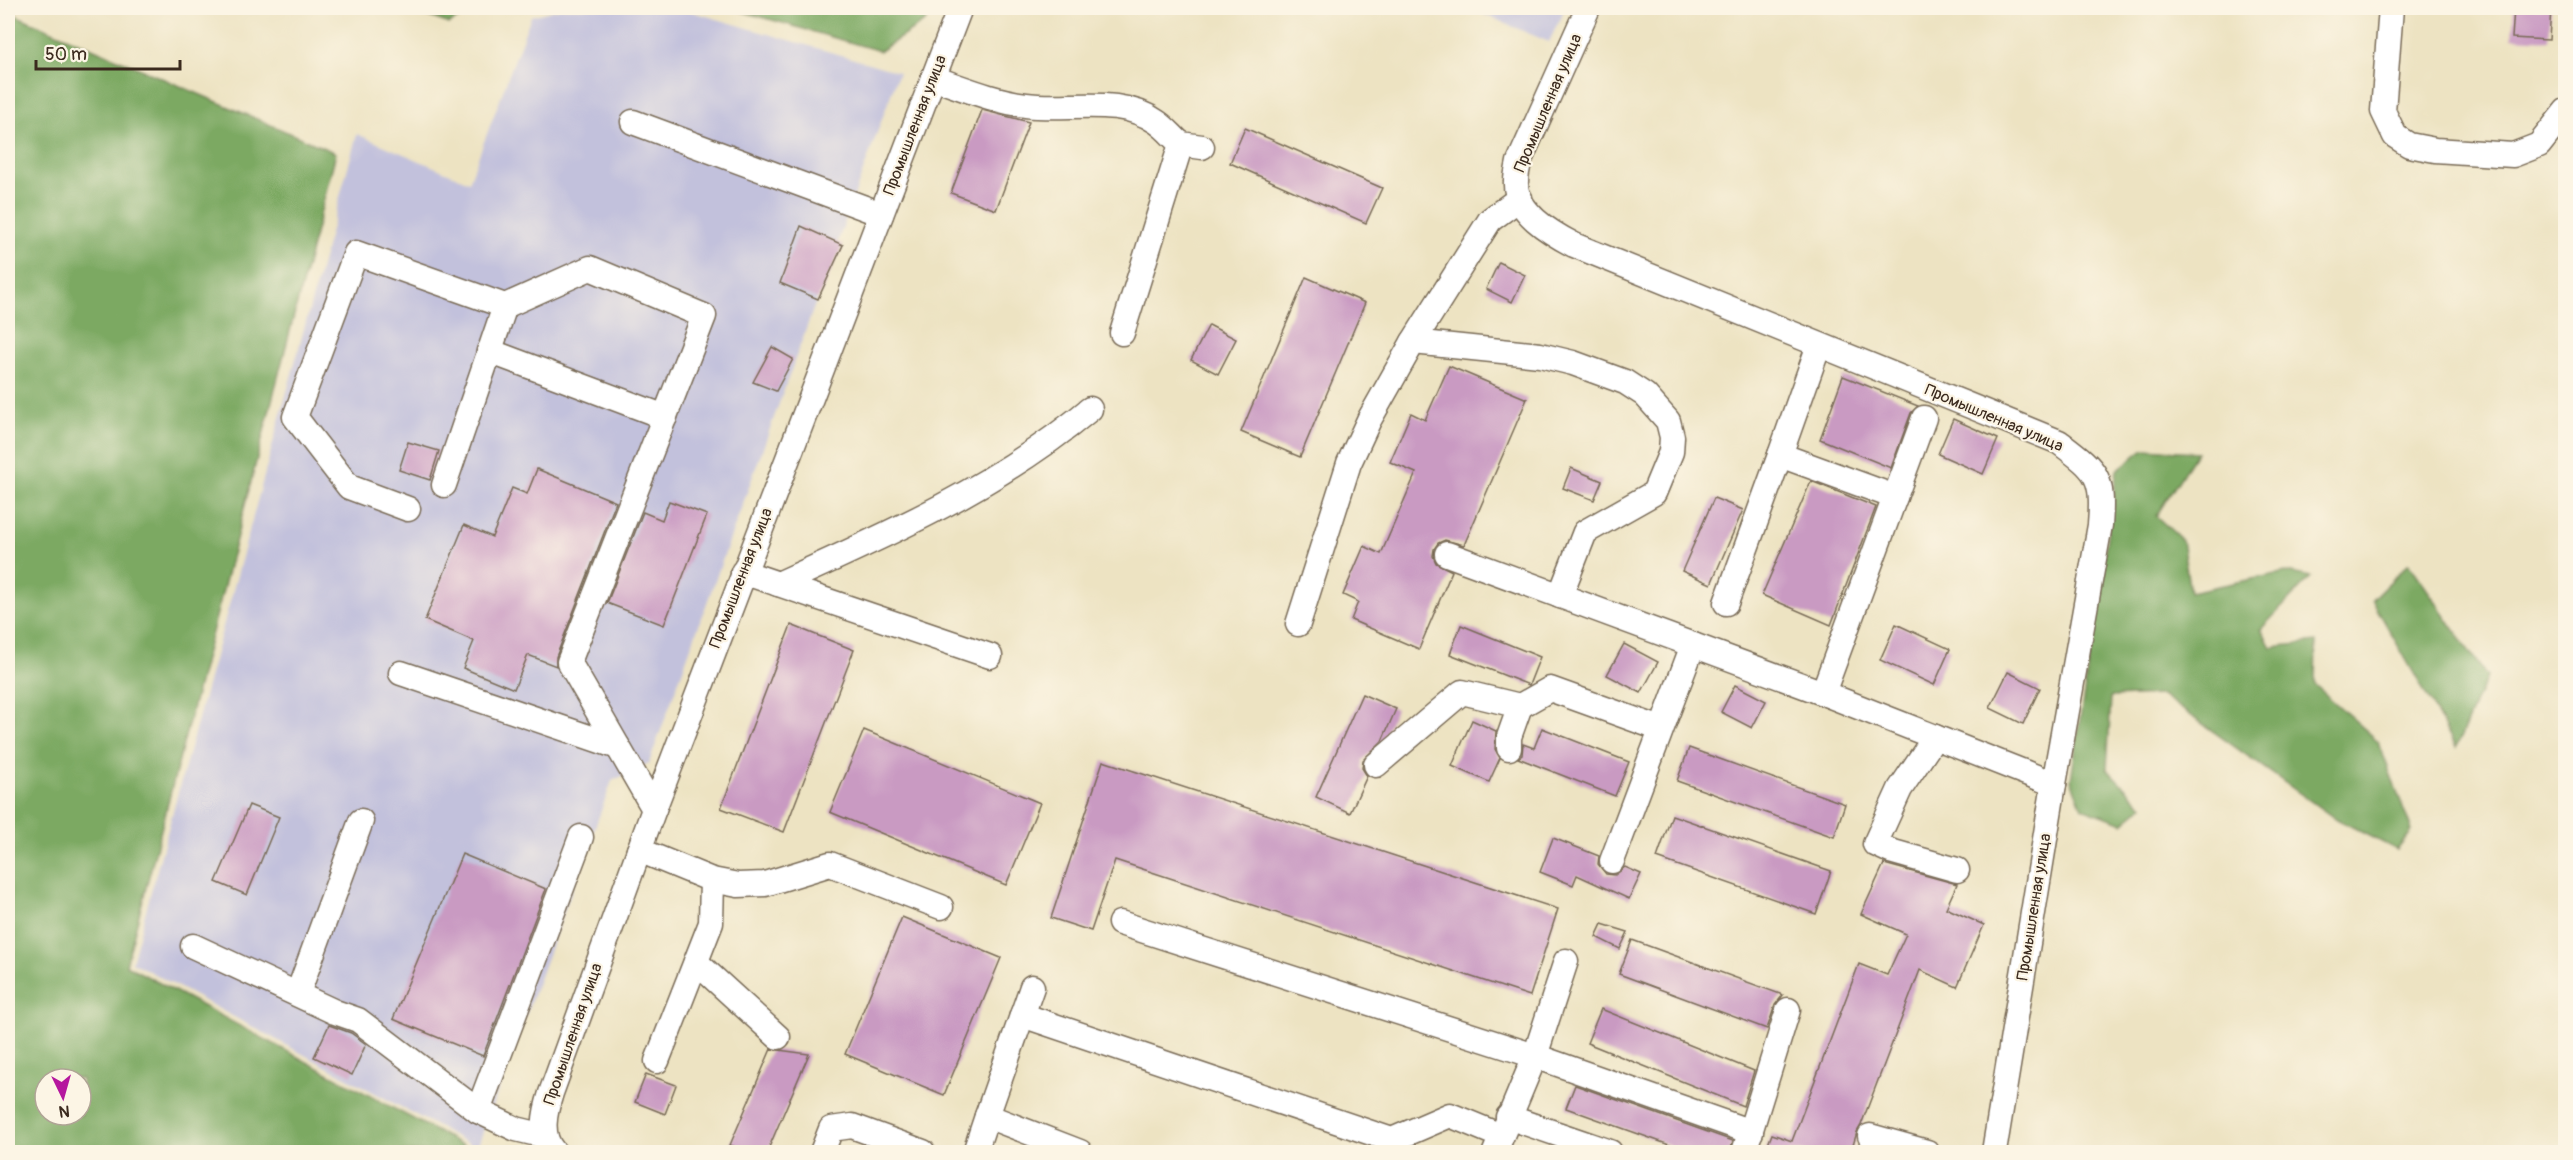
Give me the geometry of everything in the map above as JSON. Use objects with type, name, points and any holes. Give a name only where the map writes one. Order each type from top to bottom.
[{"type":"street","name":"Промышленная улица","points":[[549,1144],[546,1110],[551,1093],[743,572],[960,8]]},
{"type":"street","name":"Промышленная улица","points":[[1588,8],[1519,162],[1515,183],[1528,213],[1540,226],[1566,241],[2058,442],[2096,473],[2103,497],[2100,525],[2054,783],[1994,1152]]},
{"type":"street","points":[[2391,8],[2383,111],[2395,136],[2409,144],[2435,150],[2513,155],[2539,145],[2565,111]]},
{"type":"street","points":[[933,78],[1006,102],[1029,106],[1095,105],[1126,109],[1156,122],[1191,146],[1122,333]]},
{"type":"street","points":[[633,122],[881,214]]},
{"type":"street","points":[[1298,624],[1349,463],[1369,420],[1413,342],[1490,220],[1520,198]]},
{"type":"street","points":[[408,509],[348,487],[295,417],[356,253],[505,306],[590,268],[705,316],[569,662],[654,809]]},
{"type":"street","points":[[444,485],[505,306]]},
{"type":"street","points":[[1413,342],[1540,355],[1573,363],[1625,382],[1645,395],[1668,421],[1672,437],[1671,452],[1654,493],[1585,532],[1560,596]]},
{"type":"street","points":[[1726,603],[1819,345]]},
{"type":"street","points":[[489,351],[665,417]]},
{"type":"street","points":[[778,584],[885,536],[1005,469],[1054,437],[1090,409]]},
{"type":"street","points":[[1822,693],[1924,417]]},
{"type":"street","points":[[1780,455],[1895,497]]},
{"type":"street","points":[[1447,554],[1822,693],[2054,783]]},
{"type":"street","points":[[743,572],[990,656]]},
{"type":"street","points":[[1612,861],[1693,645]]},
{"type":"street","points":[[401,673],[618,747]]},
{"type":"street","points":[[1509,748],[1509,737],[1520,706],[1550,689],[1661,729]]},
{"type":"street","points":[[1376,765],[1462,692],[1520,706]]},
{"type":"street","points":[[1935,737],[1900,789],[1875,844],[1890,851],[1957,870]]},
{"type":"street","points":[[298,993],[361,821]]},
{"type":"street","points":[[478,1111],[581,837]]},
{"type":"street","points":[[639,850],[712,880],[738,885],[765,884],[830,864],[941,907]]},
{"type":"street","points":[[657,1060],[711,924],[712,880]]},
{"type":"street","points":[[1120,924],[1535,1056],[1748,1142],[1788,1010]]},
{"type":"street","points":[[193,946],[298,993],[334,1012],[358,1020],[373,1029],[478,1111],[549,1144]]},
{"type":"street","points":[[1502,1135],[1535,1056],[1566,961]]},
{"type":"street","points":[[696,962],[778,1037]]},
{"type":"street","points":[[975,1152],[1032,987]]},
{"type":"street","points":[[1022,1015],[1392,1140],[1450,1116],[1502,1135],[1610,1152]]},
{"type":"street","points":[[987,1116],[1080,1152]]},
{"type":"street","points":[[822,1152],[831,1129],[852,1126],[923,1152]]},
{"type":"street","points":[[1870,1136],[1927,1152]]},
{"type":"shaded area","points":[[563,8],[679,8],[899,72],[649,763],[612,781],[477,1148],[132,962],[357,134],[469,182],[531,16]]},
{"type":"shaded area","points":[[1469,8],[1565,8],[1549,42]]},
{"type":"green space","points":[[406,8],[477,8],[449,24]]},
{"type":"green space","points":[[730,8],[931,8],[926,21],[880,51]]},
{"type":"green space","points":[[8,12],[336,153],[126,965],[475,1152],[8,1152]]},
{"type":"green space","points":[[2144,449],[2197,452],[2156,516],[2182,540],[2190,592],[2286,572],[2311,577],[2261,629],[2271,647],[2316,642],[2315,685],[2378,741],[2412,831],[2397,850],[2333,817],[2162,695],[2111,697],[2107,769],[2143,806],[2123,823],[2082,808],[2071,780],[2117,470]]},
{"type":"green space","points":[[2409,563],[2487,677],[2456,747],[2372,600]]},
{"type":"building","points":[[2514,8],[2551,8],[2549,40],[2512,38]]},
{"type":"building","points":[[982,110],[1029,122],[996,210],[951,193]]},
{"type":"building","points":[[1245,128],[1382,188],[1366,223],[1230,163]]},
{"type":"building","points":[[801,226],[843,245],[818,299],[780,283]]},
{"type":"building","points":[[1499,262],[1525,275],[1512,302],[1486,289]]},
{"type":"building","points":[[1306,277],[1365,303],[1300,457],[1241,432]]},
{"type":"building","points":[[1209,325],[1236,339],[1218,374],[1191,360]]},
{"type":"building","points":[[772,347],[793,359],[776,391],[753,382]]},
{"type":"building","points":[[1449,366],[1527,399],[1464,545],[1445,540],[1438,543],[1434,549],[1433,556],[1436,563],[1452,571],[1419,649],[1351,620],[1358,602],[1343,595],[1364,546],[1381,554],[1416,473],[1390,462],[1411,413],[1425,420]]},
{"type":"building","points":[[1843,376],[1918,406],[1911,413],[1891,468],[1820,439]]},
{"type":"building","points":[[1953,419],[1998,439],[1983,474],[1938,454]]},
{"type":"building","points":[[408,442],[439,451],[430,480],[399,470]]},
{"type":"building","points":[[1571,468],[1602,481],[1594,500],[1563,488]]},
{"type":"building","points":[[537,469],[616,502],[556,657],[556,666],[528,655],[514,689],[463,668],[474,641],[425,620],[464,525],[492,537],[512,488],[527,494]]},
{"type":"building","points":[[1811,481],[1876,507],[1831,625],[1762,595]]},
{"type":"building","points":[[1714,498],[1743,510],[1711,584],[1682,571]]},
{"type":"building","points":[[669,501],[707,515],[664,625],[607,603],[643,512],[662,520]]},
{"type":"building","points":[[1896,624],[1950,649],[1934,685],[1880,660]]},
{"type":"building","points":[[791,625],[854,650],[784,832],[721,808]]},
{"type":"building","points":[[1461,625],[1540,657],[1529,685],[1450,654]]},
{"type":"building","points":[[1624,644],[1658,662],[1641,693],[1607,675]]},
{"type":"building","points":[[2008,672],[2040,688],[2023,724],[1990,708]]},
{"type":"building","points":[[1735,685],[1766,701],[1752,728],[1721,712]]},
{"type":"building","points":[[1362,694],[1396,709],[1382,741],[1363,760],[1362,768],[1367,776],[1350,813],[1316,797]]},
{"type":"building","points":[[1472,720],[1496,731],[1495,749],[1500,758],[1489,782],[1452,766]]},
{"type":"building","points":[[1542,728],[1629,762],[1615,796],[1518,758],[1522,755],[1523,744],[1534,748]]},
{"type":"building","points":[[864,730],[1040,803],[1006,885],[830,812]]},
{"type":"building","points":[[1689,748],[1845,804],[1834,837],[1677,781]]},
{"type":"building","points":[[1103,761],[1558,909],[1530,996],[1115,860],[1091,931],[1051,918]]},
{"type":"building","points":[[249,805],[279,817],[247,895],[216,882]]},
{"type":"building","points":[[1672,815],[1831,871],[1816,914],[1657,858]]},
{"type":"building","points":[[1553,838],[1599,856],[1598,864],[1606,874],[1615,875],[1625,867],[1641,874],[1629,899],[1577,875],[1573,885],[1540,872]]},
{"type":"building","points":[[462,854],[546,889],[483,1056],[393,1019]]},
{"type":"building","points":[[1884,864],[1957,884],[1946,908],[1984,925],[1957,987],[1920,970],[1851,1152],[1765,1152],[1772,1134],[1792,1141],[1859,964],[1887,975],[1906,934],[1861,914]]},
{"type":"building","points":[[902,917],[1001,958],[944,1095],[845,1054]]},
{"type":"building","points":[[1602,924],[1628,932],[1620,949],[1596,937]]},
{"type":"building","points":[[1632,940],[1783,995],[1775,1005],[1767,1029],[1619,974]]},
{"type":"building","points":[[1601,1009],[1754,1071],[1743,1106],[1587,1043]]},
{"type":"building","points":[[329,1025],[351,1033],[366,1044],[352,1075],[314,1057]]},
{"type":"building","points":[[771,1049],[809,1054],[767,1152],[748,1152],[730,1145]]},
{"type":"building","points":[[646,1074],[676,1085],[665,1114],[635,1102]]},
{"type":"building","points":[[1575,1085],[1733,1141],[1730,1152],[1689,1152],[1566,1108]]}]
